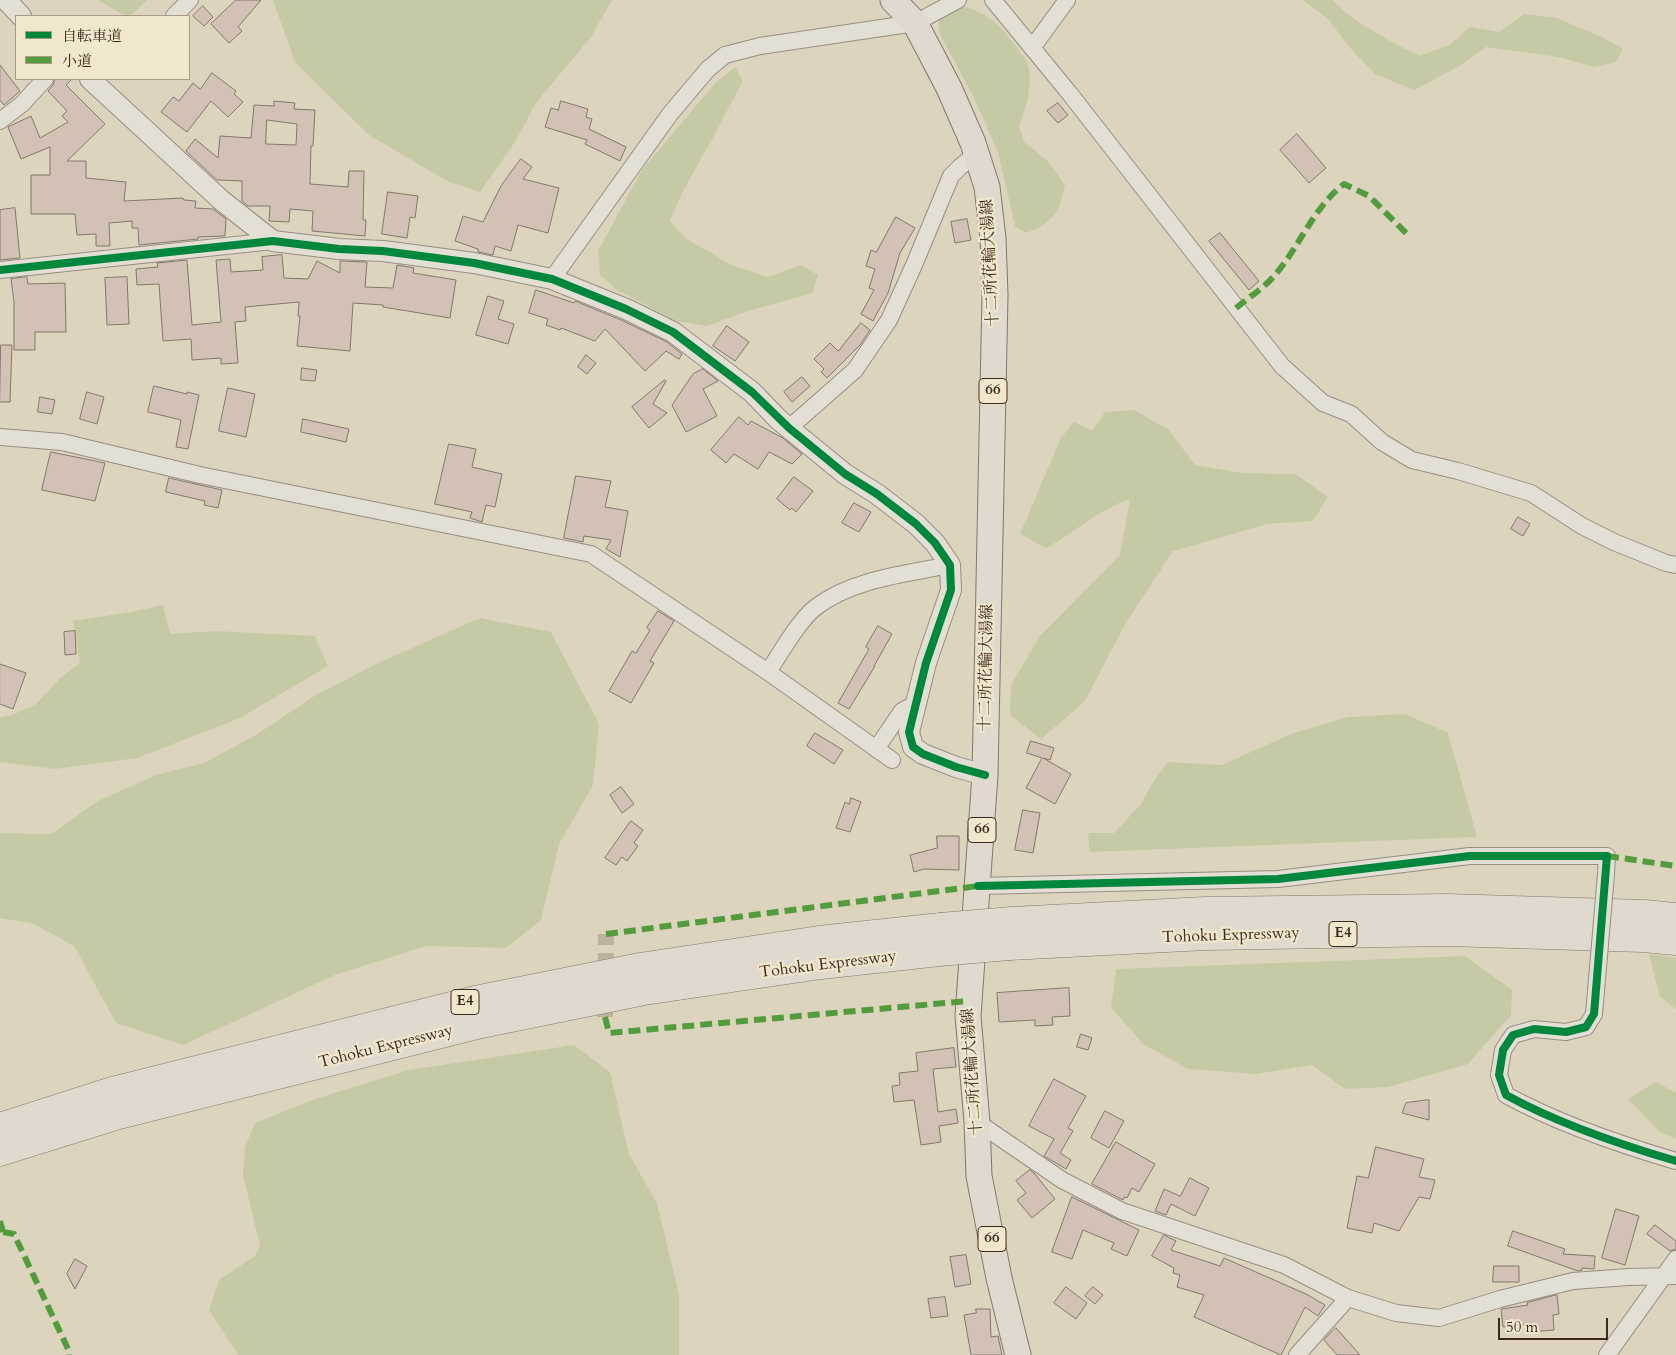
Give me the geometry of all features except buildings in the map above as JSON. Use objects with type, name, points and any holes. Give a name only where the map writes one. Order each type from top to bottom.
[{"type":"highway","name":"Tohoku Expressway","points":[[0,1127],[112,1091],[475,1000],[640,967],[819,940],[940,940],[1011,934],[1205,911],[1447,908],[1645,914],[1676,917]]},
{"type":"highway","name":"Tohoku Expressway","points":[[1011,934],[1206,936],[1447,932],[1644,938],[1676,941]]},
{"type":"highway","name":"Tohoku Expressway","points":[[0,1152],[119,1115],[481,1024],[644,991],[821,965],[940,940]]},
{"type":"main road","name":"十二所花輪大湯線","points":[[893,0],[915,23],[949,88],[987,186],[993,238],[995,295],[985,775],[968,1001],[980,1176],[999,1278],[1018,1355]]},
{"type":"street","points":[[6,0],[20,15]]},
{"type":"street","points":[[175,15],[190,0]]},
{"type":"street","points":[[552,279],[670,114],[708,69],[725,55],[760,46],[915,23],[958,0]]},
{"type":"street","points":[[993,0],[1076,101],[1282,366],[1324,403],[1351,414],[1382,442],[1412,460],[1458,471],[1531,493],[1582,526],[1614,542],[1666,563],[1676,565]]},
{"type":"street","points":[[1032,48],[1067,0]]},
{"type":"street","points":[[0,121],[22,104],[44,80]]},
{"type":"street","points":[[91,80],[221,200],[273,241]]},
{"type":"street","points":[[789,428],[854,370],[889,320],[952,176],[976,154]]},
{"type":"street","points":[[0,270],[273,241],[338,249],[383,251],[474,262],[552,279],[626,309],[673,332],[752,392],[789,428],[845,474],[916,524],[935,543],[950,565],[951,590],[926,664],[909,732],[913,747],[923,754],[956,767],[985,775]]},
{"type":"street","points":[[0,437],[62,442],[200,475],[591,554],[768,672],[892,760]]},
{"type":"street","points":[[768,672],[814,608],[839,593],[875,580],[950,565]]},
{"type":"street","points":[[876,749],[902,711],[915,704]]},
{"type":"street","points":[[978,886],[1278,879],[1470,856],[1607,856],[1594,1014],[1586,1027],[1566,1032],[1534,1029],[1513,1035],[1502,1050],[1499,1075],[1506,1095],[1530,1108],[1604,1138],[1676,1161]]},
{"type":"street","points":[[977,1122],[1062,1180],[1122,1211],[1284,1265],[1348,1298],[1396,1313],[1439,1318],[1500,1299],[1573,1281],[1628,1277],[1670,1277]]},
{"type":"street","points":[[1607,1355],[1644,1301],[1670,1277],[1676,1259]]},
{"type":"street","points":[[1297,1355],[1348,1298]]},
{"type":"green space","points":[[98,0],[147,0],[131,15],[123,15]]},
{"type":"green space","points":[[273,0],[612,0],[591,37],[536,103],[515,142],[480,192],[447,181],[369,135],[295,62]]},
{"type":"green space","points":[[1302,0],[1333,0],[1340,8],[1361,23],[1419,56],[1449,45],[1470,27],[1499,32],[1524,14],[1557,18],[1604,38],[1623,49],[1616,62],[1594,67],[1559,57],[1486,47],[1458,67],[1414,90],[1375,74],[1351,49],[1327,18]]},
{"type":"green space","points":[[966,7],[983,14],[997,24],[1027,61],[1030,80],[1029,88],[1027,103],[1019,125],[1024,142],[1048,161],[1065,185],[1060,203],[1054,215],[1043,225],[1026,233],[1015,226],[998,152],[974,98],[939,32],[939,19],[949,11]]},
{"type":"green space","points":[[735,67],[743,81],[682,193],[670,221],[684,237],[731,265],[768,277],[801,265],[818,275],[812,293],[748,311],[707,326],[676,321],[617,290],[600,275],[598,251],[642,170],[716,82]]},
{"type":"green space","points":[[1134,410],[1169,430],[1195,465],[1242,473],[1295,474],[1328,497],[1313,521],[1267,524],[1173,551],[1125,624],[1085,701],[1041,739],[1010,715],[1011,685],[1040,636],[1120,555],[1130,499],[1097,515],[1046,548],[1020,534],[1061,438],[1074,422],[1092,431],[1105,412]]},
{"type":"green space","points":[[163,605],[170,634],[215,631],[315,636],[328,666],[240,718],[137,758],[55,769],[0,762],[0,717],[12,715],[35,705],[60,678],[80,663],[73,621]]},
{"type":"green space","points":[[480,618],[551,632],[599,724],[593,785],[559,844],[541,920],[506,948],[426,946],[335,975],[183,1045],[116,1023],[74,946],[32,923],[0,918],[0,833],[51,834],[98,801],[156,775],[204,763],[256,735],[316,695],[378,663]]},
{"type":"green space","points":[[1405,714],[1448,733],[1477,837],[1090,852],[1088,833],[1114,833],[1141,804],[1153,782],[1168,762],[1222,765],[1291,734],[1348,717]]},
{"type":"green space","points":[[1649,954],[1676,958],[1676,1009],[1660,997]]},
{"type":"green space","points":[[1465,956],[1512,990],[1511,1015],[1468,1064],[1388,1087],[1345,1089],[1312,1065],[1256,1074],[1188,1069],[1143,1044],[1111,1007],[1116,969]]},
{"type":"green space","points":[[574,1045],[610,1072],[629,1154],[657,1204],[679,1294],[679,1355],[238,1355],[209,1310],[219,1280],[255,1256],[260,1246],[243,1175],[245,1147],[255,1123],[315,1099],[409,1070]]},
{"type":"green space","points":[[1656,1082],[1676,1093],[1676,1139],[1660,1132],[1628,1099]]},
{"type":"tunnel","points":[[605,1017],[606,934]]},
{"type":"marked path","points":[[1236,308],[1271,280],[1284,264],[1324,204],[1344,184],[1369,196],[1409,236]]},
{"type":"marked path","points":[[1607,856],[1676,866]]},
{"type":"marked path","points":[[606,934],[978,886]]},
{"type":"marked path","points":[[605,1017],[609,1033],[968,1001]]},
{"type":"marked path","points":[[0,1221],[3,1232]]},
{"type":"marked path","points":[[3,1232],[14,1234],[69,1351],[69,1355]]},
{"type":"cycle path","points":[[0,270],[273,241],[339,249],[383,251],[474,263],[552,279],[626,309],[673,332],[752,392],[789,428],[845,474],[877,494],[916,524],[935,543],[950,565],[951,590],[926,663],[909,732],[913,747],[923,754],[956,767],[985,775]]},
{"type":"cycle path","points":[[978,886],[1278,879],[1470,856],[1607,856],[1594,1014],[1586,1027],[1566,1032],[1534,1029],[1513,1035],[1503,1050],[1499,1075],[1506,1095],[1526,1105],[1589,1133],[1676,1161]]}]
